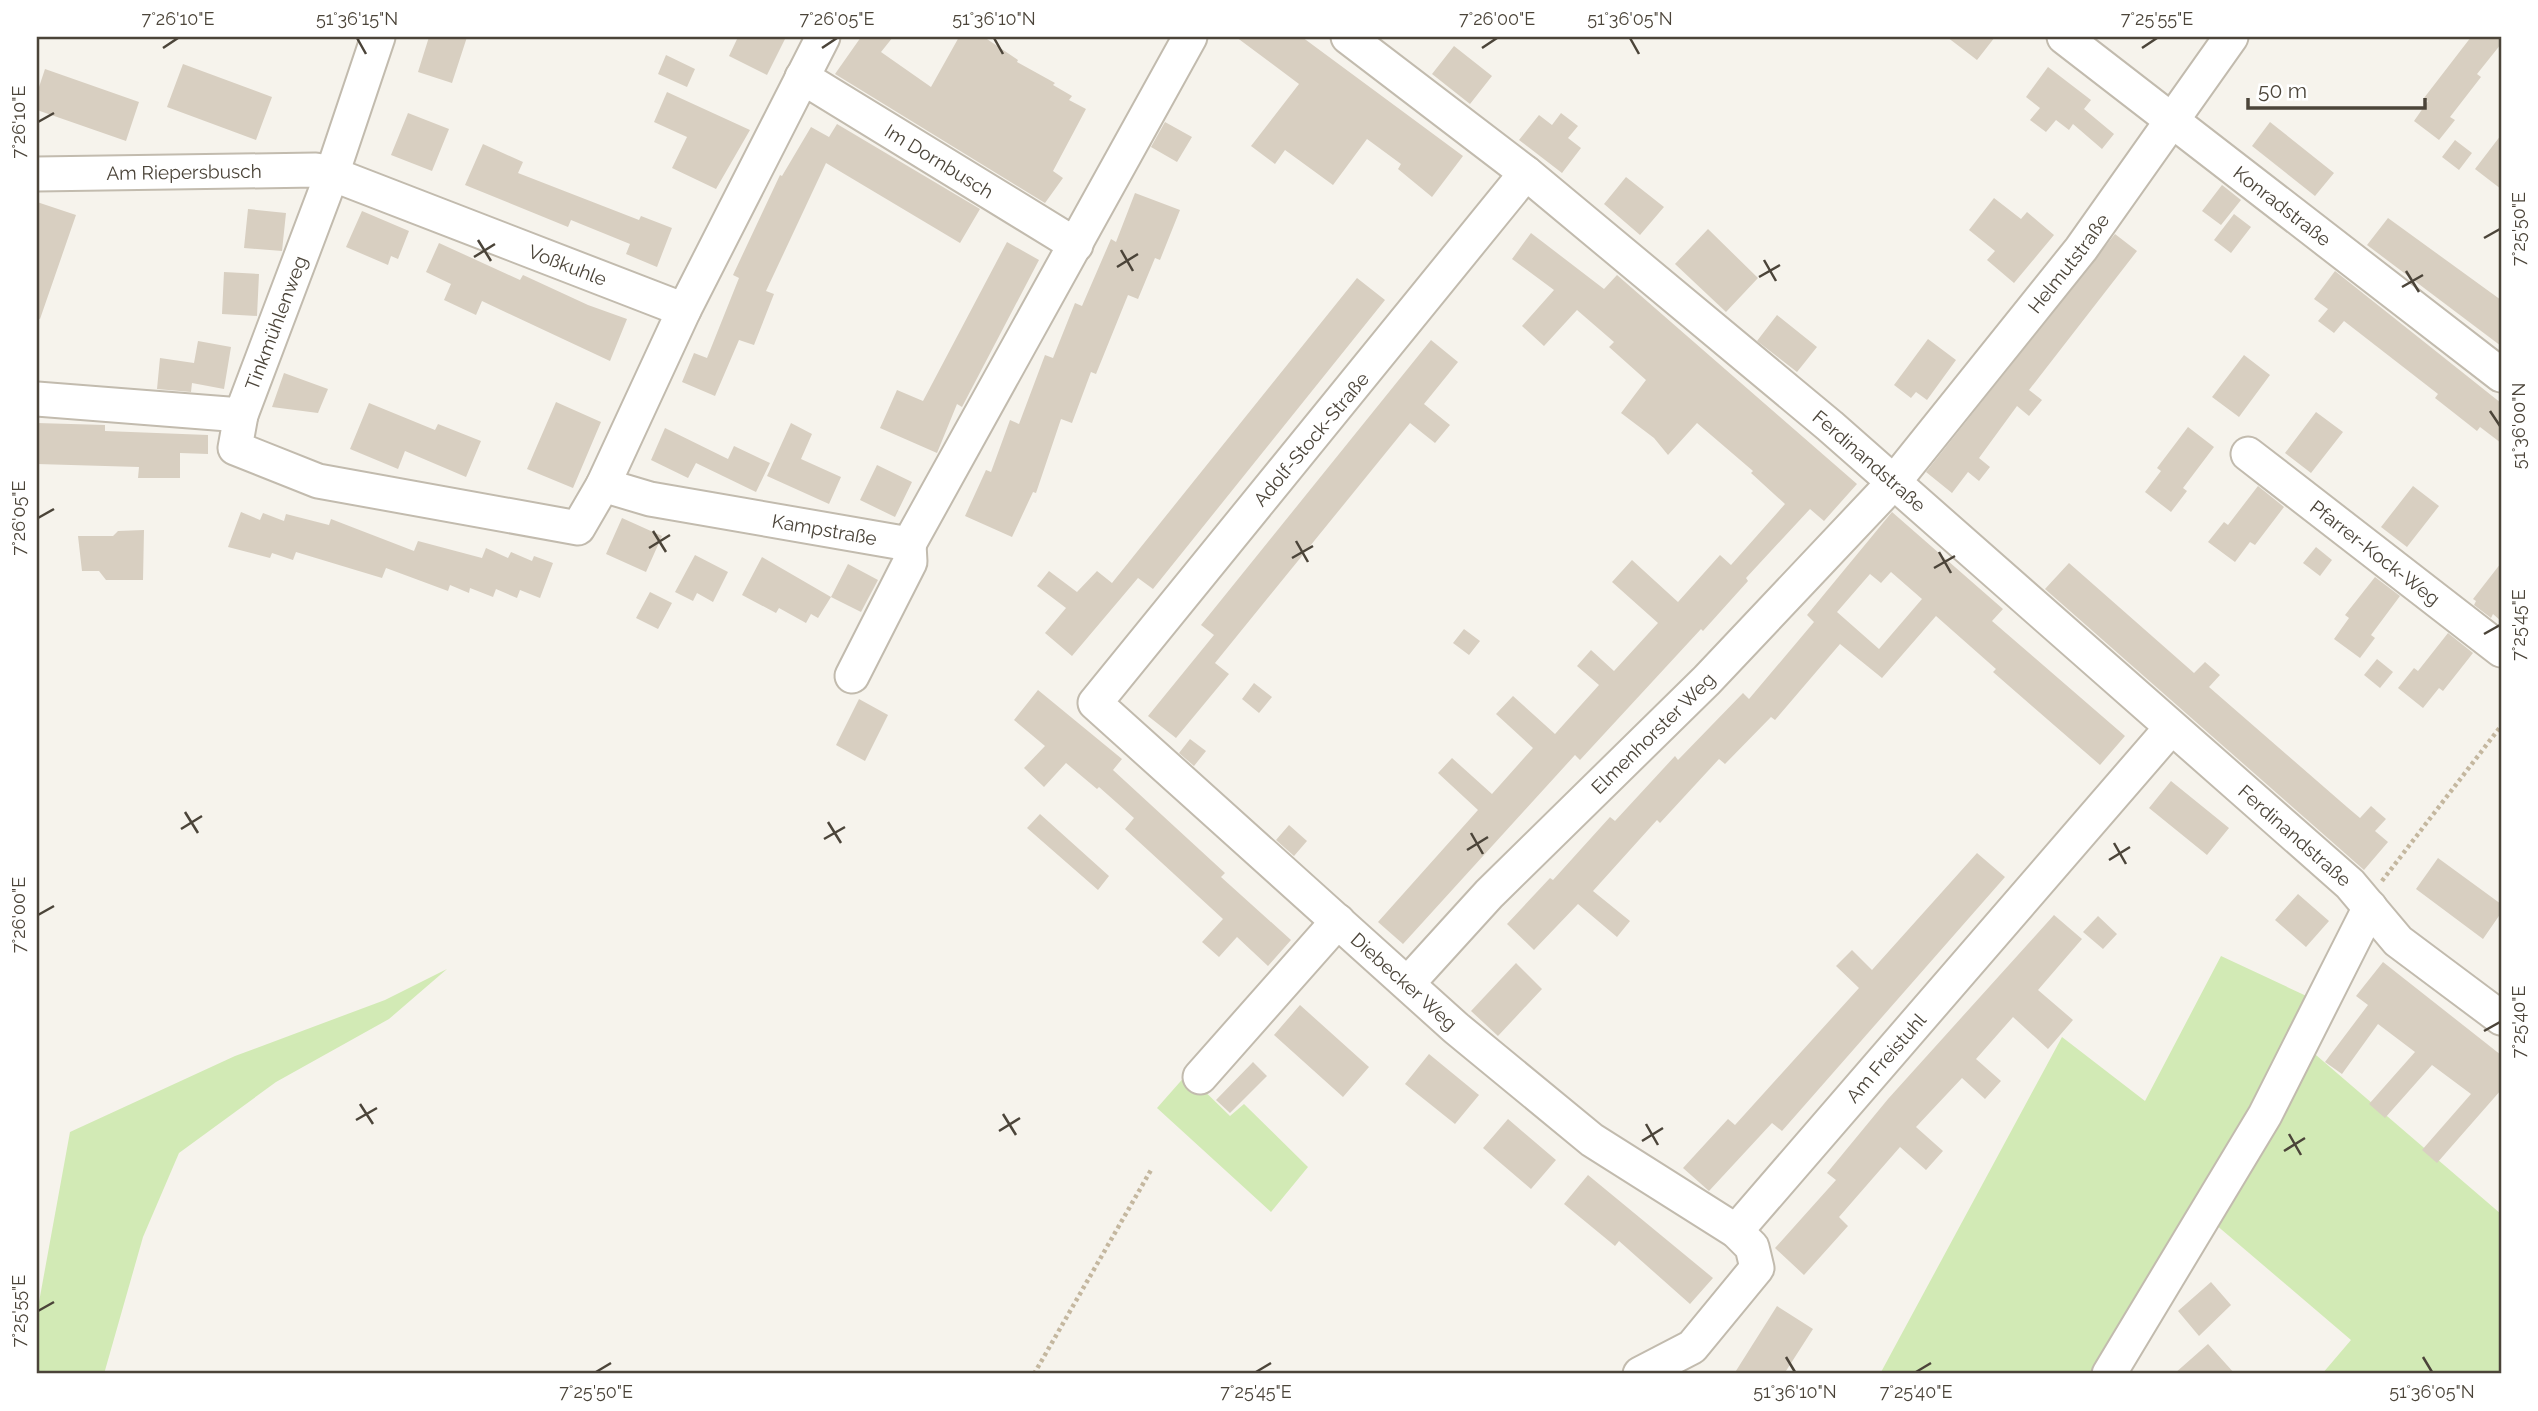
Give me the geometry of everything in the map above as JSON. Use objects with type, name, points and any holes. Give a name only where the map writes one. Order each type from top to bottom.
[{"type":"street","name":"Tinkmühlenweg","points":[[37,399],[241,415],[332,174],[378,37]]},
{"type":"street","points":[[241,415],[234,448],[318,481],[578,528],[603,485],[684,310],[823,37]]},
{"type":"street","points":[[852,676],[910,562],[909,544],[1190,37]]},
{"type":"street","name":"Ferdinandstraße","points":[[1348,37],[1526,173],[1894,482],[2350,884],[2398,941],[2501,1018]]},
{"type":"street","name":"Konradstraße","points":[[2064,37],[2501,375]]},
{"type":"street","name":"Helmutstraße","points":[[1894,482],[2081,249],[2231,37]]},
{"type":"street","name":"Im Dornbusch","points":[[802,78],[1076,245]]},
{"type":"street","name":"Am Riepersbusch","points":[[37,174],[316,170],[332,174]]},
{"type":"street","name":"Adolf-Stock-Straße","points":[[1095,703],[1526,173]]},
{"type":"street","name":"Voßkuhle","points":[[332,174],[684,310]]},
{"type":"street","name":"Pfarrer-Kock-Weg","points":[[2248,454],[2501,650]]},
{"type":"street","name":"Elmenhorster Weg","points":[[1408,983],[1489,894],[1707,680],[1894,482]]},
{"type":"street","name":"Kampstraße","points":[[603,485],[650,499],[909,544]]},
{"type":"street","name":"Diebecker Weg","points":[[1095,703],[1457,1028],[1592,1140],[1736,1231]]},
{"type":"street","name":"Am Freistuhl","points":[[1736,1231],[2171,728]]},
{"type":"street","points":[[2109,1374],[2265,1115],[2370,907]]},
{"type":"street","points":[[1200,1077],[1338,921]]},
{"type":"street","points":[[1640,1374],[1692,1347],[1757,1268],[1752,1247],[1736,1231]]},
{"type":"path","points":[[2370,907],[2382,881],[2501,726]]},
{"type":"path","points":[[1034,1374],[1151,1170]]},
{"type":"green space","points":[[2221,956],[2315,1000],[2251,1119],[2090,1374],[1880,1374],[2062,1037],[2145,1101]]},
{"type":"green space","points":[[447,969],[389,1019],[276,1082],[179,1153],[143,1237],[104,1374],[37,1374],[37,1313],[70,1132],[235,1056],[385,1000]]},
{"type":"green space","points":[[2309,1049],[2501,1214],[2501,1374],[2322,1374],[2351,1340],[2215,1224]]},
{"type":"green space","points":[[1187,1074],[1230,1116],[1244,1104],[1308,1167],[1271,1212],[1157,1108]]},
{"type":"building","points":[[429,37],[467,37],[452,83],[418,72]]},
{"type":"building","points":[[738,37],[786,37],[767,75],[729,56]]},
{"type":"building","points":[[861,37],[893,37],[881,52],[931,87],[959,37],[984,37],[1018,60],[1017,62],[1055,83],[1053,85],[1072,96],[1069,100],[1086,109],[1053,171],[1063,178],[1045,203],[835,74]]},
{"type":"building","points":[[1236,37],[1302,37],[1463,156],[1432,197],[1398,169],[1401,164],[1367,139],[1333,185],[1285,150],[1275,164],[1251,146],[1299,84]]},
{"type":"building","points":[[1947,37],[1995,37],[1977,60]]},
{"type":"building","points":[[2471,37],[2501,37],[2501,44],[2477,74],[2481,77],[2450,117],[2455,120],[2439,140],[2414,121],[2428,101],[2424,98]]},
{"type":"building","points":[[1454,46],[1492,76],[1470,104],[1432,74]]},
{"type":"building","points":[[666,55],[695,69],[687,87],[658,74]]},
{"type":"building","points":[[183,64],[272,97],[256,140],[167,107]]},
{"type":"building","points":[[2048,67],[2091,100],[2084,109],[2114,134],[2102,149],[2073,124],[2069,130],[2056,120],[2046,132],[2030,120],[2040,108],[2026,97]]},
{"type":"building","points":[[45,69],[139,102],[126,141],[37,110],[37,93]]},
{"type":"building","points":[[667,92],[750,130],[716,189],[672,168],[687,137],[654,122]]},
{"type":"building","points":[[408,113],[449,129],[432,171],[391,155]]},
{"type":"building","points":[[1561,113],[1578,126],[1568,138],[1581,148],[1562,173],[1519,140],[1539,115],[1552,125]]},
{"type":"building","points":[[1165,122],[1192,137],[1177,162],[1151,147]]},
{"type":"building","points":[[2270,122],[2334,173],[2315,196],[2252,146]]},
{"type":"building","points":[[837,124],[980,209],[960,243],[826,163],[766,291],[774,294],[754,345],[739,340],[715,396],[682,382],[694,353],[707,358],[739,278],[733,275],[780,175],[782,176],[811,127],[829,137]]},
{"type":"building","points":[[2501,135],[2501,189],[2475,169]]},
{"type":"building","points":[[2455,140],[2472,153],[2459,170],[2442,157]]},
{"type":"building","points":[[483,144],[523,162],[518,173],[639,220],[641,216],[672,228],[657,267],[626,254],[630,244],[571,220],[568,227],[465,185]]},
{"type":"building","points":[[1626,177],[1664,207],[1640,235],[1604,204]]},
{"type":"building","points":[[2222,185],[2241,200],[2221,225],[2202,211]]},
{"type":"building","points":[[1135,193],[1180,210],[1160,260],[1155,258],[1138,299],[1128,295],[1096,374],[1091,372],[1072,423],[1061,419],[1036,493],[1033,492],[1012,537],[965,516],[986,470],[991,472],[1010,420],[1019,424],[1045,355],[1053,358],[1075,303],[1082,306],[1111,239],[1116,242]]},
{"type":"building","points":[[1994,198],[2021,219],[2027,212],[2054,235],[2014,283],[1987,260],[1995,251],[1969,230]]},
{"type":"building","points":[[37,202],[76,215],[40,319],[37,318]]},
{"type":"building","points":[[248,209],[286,213],[282,251],[244,248]]},
{"type":"building","points":[[362,211],[409,231],[398,259],[391,256],[388,265],[346,247]]},
{"type":"building","points":[[2234,214],[2251,227],[2231,253],[2214,240]]},
{"type":"building","points":[[2388,218],[2501,300],[2501,346],[2367,245]]},
{"type":"building","points":[[1708,229],[1758,278],[1726,312],[1675,264]]},
{"type":"building","points":[[1531,233],[1604,289],[1617,275],[1857,484],[1824,521],[1810,509],[1746,578],[1748,581],[1703,631],[1701,629],[1580,760],[1575,755],[1403,944],[1378,922],[1478,810],[1438,773],[1452,758],[1492,794],[1533,748],[1496,714],[1513,696],[1555,734],[1599,685],[1577,666],[1591,650],[1614,671],[1658,623],[1612,582],[1632,560],[1678,602],[1720,555],[1731,565],[1785,504],[1751,473],[1753,471],[1697,423],[1668,455],[1654,438],[1621,413],[1646,380],[1609,347],[1614,342],[1577,310],[1544,346],[1522,326],[1554,290],[1512,259]]},
{"type":"building","points":[[2115,234],[2137,251],[2029,390],[2042,400],[2029,416],[2017,406],[1979,458],[1990,467],[1979,481],[1968,472],[1952,493],[1926,472]]},
{"type":"building","points":[[1007,242],[1039,260],[962,407],[957,404],[937,453],[880,428],[897,390],[923,401]]},
{"type":"building","points":[[439,243],[520,280],[523,275],[588,305],[627,319],[610,361],[482,301],[476,315],[444,300],[451,284],[426,272]]},
{"type":"building","points":[[2335,271],[2501,403],[2501,443],[2480,427],[2477,431],[2435,398],[2438,394],[2344,321],[2334,333],[2318,321],[2328,309],[2314,299]]},
{"type":"building","points":[[224,272],[259,274],[257,316],[222,314]]},
{"type":"building","points":[[1357,278],[1385,300],[1153,589],[1138,578],[1072,656],[1045,633],[1066,608],[1037,586],[1049,571],[1077,592],[1097,571],[1112,583]]},
{"type":"building","points":[[1777,315],[1817,347],[1797,372],[1757,341]]},
{"type":"building","points":[[1928,339],[1956,360],[1927,400],[1916,392],[1911,398],[1894,385]]},
{"type":"building","points":[[1431,340],[1458,362],[1424,404],[1450,425],[1435,443],[1410,423],[1215,663],[1229,674],[1176,738],[1148,716],[1214,635],[1201,625]]},
{"type":"building","points":[[198,341],[231,347],[224,389],[192,383],[191,392],[157,389],[160,358],[194,363]]},
{"type":"building","points":[[2244,355],[2270,375],[2239,417],[2212,397]]},
{"type":"building","points":[[284,373],[328,389],[318,413],[272,407]]},
{"type":"building","points":[[556,402],[601,422],[573,488],[527,469]]},
{"type":"building","points":[[369,403],[435,430],[438,424],[481,441],[466,477],[405,451],[398,469],[350,449]]},
{"type":"building","points":[[2316,412],[2343,432],[2311,473],[2285,453]]},
{"type":"building","points":[[37,423],[105,425],[105,431],[208,435],[208,454],[180,453],[180,478],[138,478],[139,467],[37,464]]},
{"type":"building","points":[[791,423],[812,434],[801,459],[841,477],[829,504],[767,476]]},
{"type":"building","points":[[2188,427],[2214,447],[2183,488],[2187,491],[2171,512],[2145,492],[2161,471],[2157,468]]},
{"type":"building","points":[[665,428],[728,459],[734,446],[770,463],[756,492],[696,463],[688,478],[651,460]]},
{"type":"building","points":[[877,465],[912,482],[895,517],[860,500]]},
{"type":"building","points":[[2258,486],[2284,507],[2255,545],[2250,542],[2235,562],[2208,542],[2224,522],[2228,525]]},
{"type":"building","points":[[2413,486],[2439,506],[2407,547],[2381,527]]},
{"type":"building","points":[[241,512],[260,520],[263,513],[284,521],[286,514],[329,525],[331,519],[414,551],[418,541],[482,558],[486,548],[508,558],[511,552],[532,561],[534,556],[553,563],[540,598],[520,590],[517,598],[496,589],[493,597],[470,588],[469,593],[450,585],[448,591],[386,568],[382,578],[296,552],[293,560],[272,553],[270,558],[228,547]]},
{"type":"building","points":[[1892,512],[2003,609],[1992,621],[2125,736],[2100,765],[1993,672],[1996,669],[1936,616],[1882,678],[1840,644],[1775,720],[1771,717],[1725,764],[1719,759],[1660,823],[1657,820],[1593,891],[1630,921],[1617,937],[1578,904],[1534,950],[1507,924],[1550,878],[1553,880],[1610,817],[1615,821],[1675,756],[1678,760],[1743,693],[1749,699],[1814,622],[1807,615]],"holes":[[[1891,572],[1922,599],[1879,649],[1837,612],[1870,574],[1881,583]]]},
{"type":"building","points":[[622,518],[662,536],[646,572],[606,554]]},
{"type":"building","points":[[144,530],[143,580],[106,580],[99,571],[82,571],[78,536],[113,536],[118,531]]},
{"type":"building","points":[[2316,547],[2332,560],[2320,576],[2303,563]]},
{"type":"building","points":[[695,555],[728,572],[713,602],[697,593],[693,601],[675,592]]},
{"type":"building","points":[[762,557],[831,597],[818,618],[811,614],[806,623],[779,608],[776,613],[742,595]]},
{"type":"building","points":[[2069,563],[2194,673],[2205,662],[2220,675],[2209,687],[2360,818],[2371,806],[2386,819],[2375,831],[2388,842],[2364,870],[2045,589]]},
{"type":"building","points":[[2501,563],[2501,621],[2493,614],[2491,618],[2474,605],[2476,601],[2473,599]]},
{"type":"building","points":[[848,564],[878,580],[861,612],[831,597]]},
{"type":"building","points":[[2375,577],[2400,596],[2371,635],[2375,638],[2360,658],[2334,639],[2349,618],[2345,615]]},
{"type":"building","points":[[650,592],[672,603],[658,629],[636,618]]},
{"type":"building","points":[[1464,629],[1480,641],[1469,655],[1453,643]]},
{"type":"building","points":[[2448,633],[2473,653],[2443,691],[2439,688],[2423,708],[2398,688],[2414,668],[2418,671]]},
{"type":"building","points":[[2377,659],[2393,672],[2380,688],[2364,675]]},
{"type":"building","points":[[1254,683],[1272,697],[1259,713],[1242,699]]},
{"type":"building","points":[[1038,690],[1122,759],[1113,770],[1225,873],[1221,877],[1291,940],[1268,966],[1237,937],[1219,957],[1202,942],[1223,919],[1125,829],[1134,818],[1099,787],[1097,789],[1066,763],[1044,787],[1024,768],[1045,746],[1014,720]]},
{"type":"building","points":[[859,699],[888,715],[865,761],[836,745]]},
{"type":"building","points":[[1190,739],[1206,751],[1194,766],[1179,753]]},
{"type":"building","points":[[2171,781],[2229,828],[2207,855],[2149,808]]},
{"type":"building","points":[[1040,814],[1109,876],[1098,890],[1027,828]]},
{"type":"building","points":[[1289,825],[1307,841],[1294,856],[1276,840]]},
{"type":"building","points":[[1977,853],[2005,877],[1782,1131],[1772,1123],[1709,1191],[1683,1168],[1728,1119],[1735,1125],[1859,988],[1836,966],[1852,950],[1872,970]]},
{"type":"building","points":[[2438,858],[2501,904],[2501,913],[2483,939],[2416,889]]},
{"type":"building","points":[[2298,894],[2329,921],[2306,947],[2275,920]]},
{"type":"building","points":[[2054,915],[2082,939],[2038,990],[2073,1020],[2048,1049],[2013,1017],[1976,1059],[2001,1081],[1985,1099],[1962,1078],[1916,1127],[1943,1151],[1926,1170],[1900,1147],[1839,1217],[1848,1226],[1804,1275],[1775,1248],[1836,1180],[1827,1173],[1888,1099]]},
{"type":"building","points":[[2098,916],[2117,934],[2103,949],[2083,932]]},
{"type":"building","points":[[2383,962],[2501,1055],[2501,1090],[2437,1163],[2422,1150],[2471,1094],[2432,1065],[2385,1118],[2369,1104],[2415,1052],[2378,1024],[2342,1074],[2325,1062],[2368,1005],[2356,996]]},
{"type":"building","points":[[1516,963],[1542,989],[1498,1036],[1471,1011]]},
{"type":"building","points":[[1300,1005],[1369,1067],[1343,1097],[1274,1035]]},
{"type":"building","points":[[1429,1054],[1479,1095],[1455,1124],[1405,1084]]},
{"type":"building","points":[[1253,1062],[1267,1076],[1230,1113],[1216,1100]]},
{"type":"building","points":[[1508,1119],[1556,1160],[1531,1189],[1483,1148]]},
{"type":"building","points":[[1588,1175],[1713,1278],[1690,1304],[1619,1241],[1615,1246],[1564,1204]]},
{"type":"building","points":[[2211,1282],[2231,1305],[2199,1336],[2178,1311]]},
{"type":"building","points":[[1777,1306],[1813,1329],[1784,1374],[1734,1374]]},
{"type":"building","points":[[2208,1344],[2235,1374],[2174,1374]]}]
